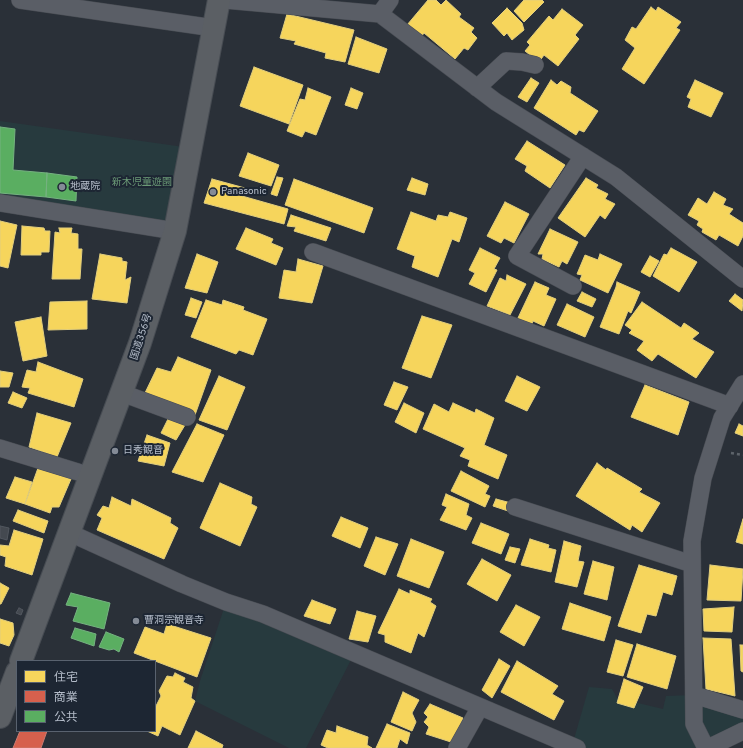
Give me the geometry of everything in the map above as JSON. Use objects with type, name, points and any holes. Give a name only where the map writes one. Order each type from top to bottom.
[{"type":"highway","name":"国道356号","points":[[21,660],[140,343],[175,230],[219,0]]},
{"type":"highway","points":[[0,717],[16,675]]},
{"type":"street","points":[[20,0],[131,8],[214,28]]},
{"type":"street","points":[[225,0],[380,14],[496,102],[616,177],[743,279]]},
{"type":"street","points":[[380,14],[390,0]]},
{"type":"street","points":[[477,88],[506,61],[535,65]]},
{"type":"street","points":[[573,286],[517,256],[582,156]]},
{"type":"street","points":[[0,203],[175,230]]},
{"type":"street","points":[[313,252],[730,406]]},
{"type":"street","points":[[743,384],[722,418],[703,478],[692,541],[694,724],[707,748],[743,731]]},
{"type":"street","points":[[122,393],[187,417]]},
{"type":"street","points":[[0,448],[91,476]]},
{"type":"street","points":[[515,507],[692,564]]},
{"type":"street","points":[[70,533],[182,584],[226,602],[263,614],[577,748]]},
{"type":"street","points":[[694,695],[743,710]]},
{"type":"street","points":[[457,748],[480,707]]},
{"type":"green space","name":"新木児童遊園","points":[[0,121],[191,148],[175,231],[0,203]]},
{"type":"green space","points":[[226,602],[354,654],[306,748],[289,748],[195,701],[200,681]]},
{"type":"green space","points":[[589,687],[612,689],[617,698],[663,709],[666,696],[694,695],[743,710],[743,731],[708,748],[579,748],[572,746]]},
{"type":"building: 住宅","points":[[428,0],[436,0],[441,5],[446,0],[461,14],[459,17],[474,28],[471,32],[477,38],[468,50],[464,48],[455,59],[424,33],[421,37],[407,25]]},
{"type":"building: 住宅","points":[[524,0],[542,0],[544,2],[524,22],[514,11]]},
{"type":"building: 住宅","points":[[651,7],[656,11],[658,7],[681,22],[676,28],[680,30],[644,84],[622,69],[635,48],[625,40],[632,27],[636,29]]},
{"type":"building: 住宅","points":[[507,8],[522,23],[524,30],[512,40],[507,33],[504,36],[492,23]]},
{"type":"building: 住宅","points":[[562,9],[583,25],[575,35],[579,39],[558,66],[544,55],[539,62],[525,51],[530,45],[527,42],[549,16],[553,20]]},
{"type":"building: 住宅","points":[[287,14],[354,30],[345,62],[325,58],[326,53],[294,44],[296,41],[280,38]]},
{"type":"building: 住宅","points":[[356,37],[387,49],[379,73],[348,64]]},
{"type":"building: 住宅","points":[[254,67],[303,85],[289,124],[240,106]]},
{"type":"building: 住宅","points":[[531,78],[539,83],[527,102],[518,97]]},
{"type":"building: 住宅","points":[[551,80],[557,85],[561,81],[571,87],[570,93],[598,111],[584,132],[579,130],[576,135],[534,108]]},
{"type":"building: 住宅","points":[[695,80],[723,93],[711,117],[688,107],[691,99],[687,97]]},
{"type":"building: 住宅","points":[[308,88],[331,97],[316,135],[305,131],[302,137],[287,131],[300,99],[305,100]]},
{"type":"building: 住宅","points":[[351,88],[363,93],[357,109],[345,105]]},
{"type":"building: 住宅","points":[[527,141],[565,165],[550,188],[525,171],[527,166],[515,159]]},
{"type":"building: 住宅","points":[[248,153],[279,165],[271,186],[239,176]]},
{"type":"building: 住宅","points":[[277,177],[283,178],[277,196],[271,194]]},
{"type":"building: 住宅","points":[[412,178],[428,184],[425,195],[407,190]]},
{"type":"building: 住宅","points":[[586,178],[598,185],[596,188],[608,194],[605,199],[615,204],[605,219],[600,215],[585,237],[558,218]]},
{"type":"building: 住宅","points":[[212,179],[245,188],[242,196],[288,209],[284,224],[204,203]]},
{"type":"building: 住宅","points":[[294,179],[373,208],[364,233],[285,205]]},
{"type":"building: 住宅","points":[[714,192],[726,199],[723,205],[733,209],[729,214],[743,223],[743,236],[738,246],[719,235],[716,240],[702,232],[703,229],[697,225],[699,221],[688,215],[698,198],[707,204]]},
{"type":"building: 住宅","points":[[505,202],[529,214],[514,243],[504,238],[501,243],[487,236]]},
{"type":"building: 住宅","points":[[411,212],[436,221],[438,215],[448,217],[450,212],[467,218],[459,242],[452,239],[438,277],[412,267],[415,256],[397,249]]},
{"type":"building: 住宅","points":[[291,215],[331,228],[326,241],[294,231],[296,227],[287,226]]},
{"type":"building: 住宅","points":[[0,221],[17,225],[8,268],[0,266]]},
{"type":"building: 住宅","points":[[22,226],[44,228],[45,231],[50,231],[49,252],[41,252],[41,255],[21,255]]},
{"type":"building: 住宅","points":[[59,228],[72,228],[71,233],[78,234],[78,249],[82,249],[80,279],[52,279],[55,232],[60,233]]},
{"type":"building: 住宅","points":[[246,228],[273,239],[271,243],[283,248],[276,265],[236,249]]},
{"type":"building: 住宅","points":[[550,229],[578,242],[567,264],[562,261],[559,267],[542,259],[543,254],[538,254]]},
{"type":"building: 住宅","points":[[480,248],[500,258],[494,269],[497,270],[486,292],[469,284],[475,273],[469,270]]},
{"type":"building: 住宅","points":[[671,248],[697,262],[679,292],[653,276],[664,254],[667,255]]},
{"type":"building: 住宅","points":[[100,254],[122,258],[122,261],[127,262],[125,280],[131,277],[127,303],[92,299]]},
{"type":"building: 住宅","points":[[197,254],[218,262],[207,293],[185,288]]},
{"type":"building: 住宅","points":[[600,254],[622,264],[608,293],[580,280],[582,275],[577,274],[585,255],[598,260]]},
{"type":"building: 住宅","points":[[650,256],[659,261],[650,277],[641,272]]},
{"type":"building: 住宅","points":[[298,259],[323,266],[312,303],[279,298],[284,270],[296,272]]},
{"type":"building: 住宅","points":[[507,275],[526,284],[510,315],[487,306],[500,278],[506,281]]},
{"type":"building: 住宅","points":[[535,282],[549,288],[546,295],[556,299],[544,326],[533,321],[531,326],[517,320]]},
{"type":"building: 住宅","points":[[617,282],[640,292],[631,313],[628,311],[619,334],[600,327]]},
{"type":"building: 住宅","points":[[582,292],[596,299],[592,307],[577,301]]},
{"type":"building: 住宅","points":[[735,294],[743,300],[742,311],[729,301]]},
{"type":"building: 住宅","points":[[191,298],[202,302],[196,318],[185,315]]},
{"type":"building: 住宅","points":[[206,300],[222,305],[223,300],[244,307],[243,310],[267,319],[253,355],[239,350],[236,354],[191,337]]},
{"type":"building: 住宅","points":[[87,301],[87,329],[48,330],[50,302]]},
{"type":"building: 住宅","points":[[642,302],[681,328],[684,323],[699,333],[692,339],[714,352],[696,378],[658,354],[652,361],[637,350],[644,341],[629,333],[632,330],[625,325]]},
{"type":"building: 住宅","points":[[567,304],[594,317],[585,337],[557,325]]},
{"type":"building: 住宅","points":[[422,316],[452,325],[431,378],[402,368]]},
{"type":"building: 住宅","points":[[41,317],[47,356],[23,361],[15,322]]},
{"type":"building: 住宅","points":[[178,357],[211,370],[195,415],[144,395],[157,368],[171,372]]},
{"type":"building: 住宅","points":[[38,362],[83,379],[74,407],[28,393],[30,388],[22,387],[27,370],[36,372]]},
{"type":"building: 住宅","points":[[0,371],[13,373],[9,387],[0,387]]},
{"type":"building: 住宅","points":[[219,376],[245,387],[227,430],[199,420]]},
{"type":"building: 住宅","points":[[517,376],[540,387],[527,411],[505,401]]},
{"type":"building: 住宅","points":[[394,382],[408,387],[397,410],[384,405]]},
{"type":"building: 住宅","points":[[645,385],[689,402],[678,435],[631,417]]},
{"type":"building: 住宅","points":[[13,392],[27,398],[22,408],[8,403]]},
{"type":"building: 住宅","points":[[404,403],[424,413],[416,433],[395,422]]},
{"type":"building: 住宅","points":[[453,403],[475,413],[476,409],[494,418],[484,445],[507,455],[498,479],[468,466],[470,460],[460,456],[465,448],[423,429],[434,404],[449,412]]},
{"type":"building: 住宅","points":[[37,413],[71,423],[57,457],[29,447]]},
{"type":"building: 住宅","points":[[168,419],[185,425],[176,440],[161,433]]},
{"type":"building: 住宅","points":[[197,424],[224,435],[203,482],[172,472]]},
{"type":"building: 住宅","points":[[739,424],[743,426],[743,436],[735,433]]},
{"type":"building: 住宅","points":[[147,435],[170,443],[164,466],[138,461]]},
{"type":"building: 住宅","points":[[597,463],[606,470],[607,468],[642,489],[639,492],[660,503],[642,532],[632,525],[630,530],[576,496]]},
{"type":"building: 住宅","points":[[38,468],[71,479],[59,507],[52,507],[50,513],[25,504]]},
{"type":"building: 住宅","points":[[461,471],[489,486],[485,494],[490,496],[485,507],[451,491]]},
{"type":"building: 住宅","points":[[15,477],[32,482],[25,504],[6,498]]},
{"type":"building: 住宅","points":[[220,483],[252,497],[251,504],[257,507],[240,546],[200,528]]},
{"type":"building: 住宅","points":[[446,494],[469,504],[466,515],[472,518],[466,530],[440,520],[447,507],[442,505]]},
{"type":"building: 住宅","points":[[112,497],[131,506],[132,499],[171,518],[170,523],[178,528],[164,559],[97,530],[102,518],[97,515],[103,506],[109,508]]},
{"type":"building: 住宅","points":[[496,499],[511,503],[508,511],[493,506]]},
{"type":"building: 住宅","points":[[18,510],[48,521],[44,533],[13,521]]},
{"type":"building: 住宅","points":[[341,517],[368,528],[360,548],[332,536]]},
{"type":"building: 住宅","points":[[743,519],[743,544],[736,542]]},
{"type":"building: 住宅","points":[[481,523],[509,534],[501,554],[472,543]]},
{"type":"building: 住宅","points":[[14,530],[43,539],[32,575],[5,566],[6,557],[0,555],[0,545],[9,546]]},
{"type":"building: 住宅","points":[[376,537],[398,544],[385,575],[364,566]]},
{"type":"building: 住宅","points":[[411,539],[444,552],[429,588],[397,576]]},
{"type":"building: 住宅","points":[[530,539],[549,545],[548,548],[556,550],[551,572],[521,565]]},
{"type":"building: 住宅","points":[[564,541],[581,546],[578,561],[584,562],[577,587],[555,582]]},
{"type":"building: 住宅","points":[[510,547],[520,549],[515,563],[505,560]]},
{"type":"building: 住宅","points":[[482,559],[511,575],[497,601],[467,584]]},
{"type":"building: 住宅","points":[[593,561],[614,567],[607,600],[584,594]]},
{"type":"building: 住宅","points":[[639,565],[677,576],[672,595],[663,592],[656,616],[647,614],[641,633],[618,626]]},
{"type":"building: 住宅","points":[[710,565],[743,569],[741,601],[707,600]]},
{"type":"building: 住宅","points":[[0,583],[9,588],[1,604],[0,604]]},
{"type":"building: 住宅","points":[[399,589],[410,594],[410,590],[432,599],[430,602],[436,606],[424,637],[418,633],[411,653],[385,642],[385,635],[378,633]]},
{"type":"building: 住宅","points":[[312,600],[336,609],[330,624],[304,616]]},
{"type":"building: 住宅","points":[[570,603],[611,617],[604,641],[562,629]]},
{"type":"building: 住宅","points":[[516,605],[540,617],[524,646],[500,632]]},
{"type":"building: 住宅","points":[[734,607],[732,632],[704,631],[703,609]]},
{"type":"building: 住宅","points":[[357,611],[376,616],[368,642],[349,639]]},
{"type":"building: 住宅","points":[[0,619],[13,623],[14,635],[9,646],[0,643]]},
{"type":"building: 住宅","points":[[167,624],[211,638],[197,677],[156,661],[156,660],[134,653],[145,627],[164,634]]},
{"type":"building: 住宅","points":[[703,638],[731,639],[735,696],[706,689]]},
{"type":"building: 住宅","points":[[616,640],[633,645],[623,676],[607,672]]},
{"type":"building: 住宅","points":[[637,644],[676,656],[667,689],[627,677]]},
{"type":"building: 住宅","points":[[740,645],[743,645],[743,672],[741,671]]},
{"type":"building: 住宅","points":[[499,659],[510,666],[492,698],[482,690]]},
{"type":"building: 住宅","points":[[517,661],[558,686],[552,694],[564,701],[554,720],[501,692]]},
{"type":"building: 住宅","points":[[175,673],[185,678],[183,682],[193,687],[191,698],[195,701],[180,735],[162,726],[158,736],[149,732],[156,732],[156,706],[161,696],[159,691],[167,676],[173,677]]},
{"type":"building: 住宅","points":[[624,679],[643,687],[634,708],[617,703]]},
{"type":"building: 住宅","points":[[403,692],[419,700],[412,713],[416,722],[412,731],[391,722]]},
{"type":"building: 住宅","points":[[430,704],[463,718],[454,743],[426,734],[429,727],[424,722],[428,717],[424,713]]},
{"type":"building: 住宅","points":[[387,724],[410,733],[407,744],[400,739],[397,748],[376,748]]},
{"type":"building: 住宅","points":[[337,726],[368,737],[367,745],[372,748],[328,748],[321,745],[327,730],[336,733]]},
{"type":"building: 住宅","points":[[196,731],[223,745],[222,748],[188,748]]},
{"type":"building: 商業","points":[[20,732],[47,732],[41,748],[13,748]]},
{"type":"building: 公共","points":[[0,127],[15,129],[13,170],[47,173],[46,197],[0,193]]},
{"type":"building: 公共","name":"地蔵院","points":[[47,173],[77,177],[76,201],[46,197]]},
{"type":"building: 公共","points":[[71,593],[110,603],[104,629],[73,621],[78,607],[66,605]]},
{"type":"building: 公共","points":[[75,628],[96,634],[94,646],[71,638]]},
{"type":"building: 公共","points":[[106,632],[124,639],[119,652],[114,649],[109,650],[99,647]]},
{"type":"building: その他","points":[[0,526],[9,528],[7,540],[0,538]]},
{"type":"building: その他","points":[[19,608],[23,610],[21,615],[16,613]]},
{"type":"place","name":"地蔵院","points":[[62,187]]},
{"type":"place","name":"Panasonic","points":[[213,192]]},
{"type":"place","name":"日秀観音","points":[[115,451]]},
{"type":"place","name":"曹洞宗観音寺","points":[[136,621]]}]
